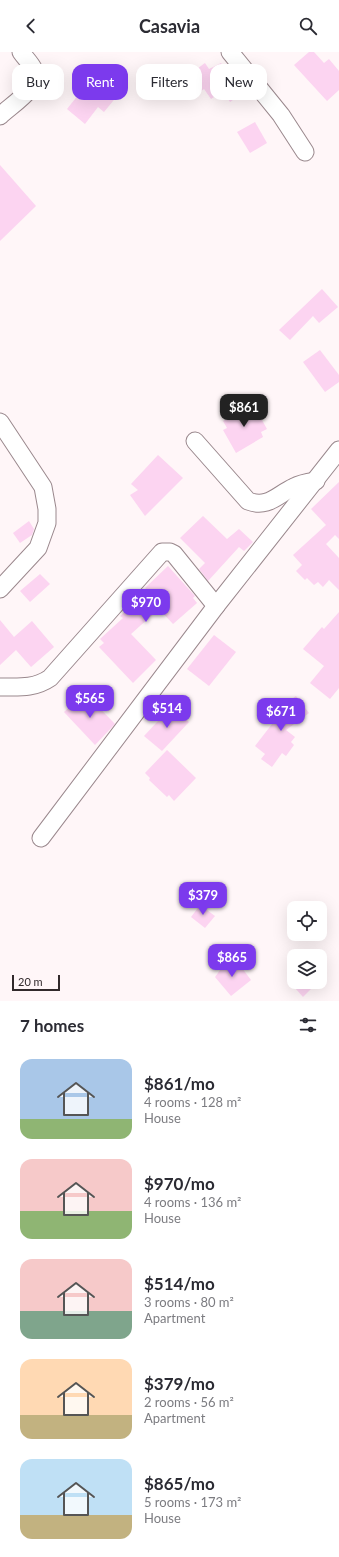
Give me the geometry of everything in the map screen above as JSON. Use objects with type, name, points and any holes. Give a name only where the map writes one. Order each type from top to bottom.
[{"type":"street","points":[[0,116],[33,85],[35,78],[31,64],[21,52]]},
{"type":"street","points":[[230,52],[281,115],[305,152]]},
{"type":"street","points":[[0,422],[43,487],[47,509],[47,523],[38,548],[0,589]]},
{"type":"street","points":[[195,441],[248,500],[255,504],[269,503],[295,486],[316,480]]},
{"type":"street","points":[[41,838],[216,606],[339,450]]},
{"type":"street","points":[[0,687],[27,687],[36,685],[50,678],[162,552],[170,552],[174,554],[216,606]]},
{"type":"building","points":[[309,52],[314,52],[324,63],[329,59],[339,71],[339,90],[327,101],[294,65]]},
{"type":"building","points":[[205,63],[210,68],[210,98],[204,89],[202,90],[202,65]]},
{"type":"building","points":[[74,100],[114,100],[104,112],[98,107],[85,124],[67,109]]},
{"type":"building","points":[[255,122],[267,143],[250,153],[237,132]]},
{"type":"building","points":[[0,165],[36,206],[0,241]]},
{"type":"building","points":[[322,289],[338,307],[319,323],[313,316],[290,340],[279,330]]},
{"type":"building","points":[[320,350],[339,375],[339,382],[325,392],[303,362]]},
{"type":"building","points":[[253,404],[267,429],[261,432],[263,437],[236,453],[223,430],[227,428],[223,421]]},
{"type":"building","points":[[158,455],[183,478],[145,516],[130,495],[138,490],[131,484]]},
{"type":"building","points":[[339,482],[339,539],[335,535],[326,544],[339,558],[339,590],[329,580],[323,587],[318,582],[314,585],[307,578],[305,580],[296,571],[302,565],[293,555],[326,525],[311,509]]},
{"type":"building","points":[[203,516],[227,539],[239,529],[253,542],[244,551],[239,547],[208,581],[199,569],[205,563],[180,538]]},
{"type":"building","points":[[29,521],[34,529],[32,535],[20,543],[13,533]]},
{"type":"building","points":[[168,566],[195,596],[193,598],[197,603],[173,624],[159,609],[131,634],[156,660],[133,683],[99,647],[104,643],[100,639],[123,618],[120,616],[148,591],[145,588]]},
{"type":"building","points":[[40,574],[50,584],[30,602],[20,591]]},
{"type":"building","points":[[339,612],[339,688],[330,699],[310,683],[324,666],[303,649],[322,627],[324,629]]},
{"type":"building","points":[[0,620],[14,637],[32,621],[54,647],[31,667],[16,650],[0,665]]},
{"type":"building","points":[[214,635],[236,652],[209,686],[187,669]]},
{"type":"building","points":[[85,693],[115,724],[95,745],[64,712]]},
{"type":"building","points":[[296,696],[309,713],[286,730],[295,737],[291,742],[294,745],[286,756],[282,753],[272,767],[261,759],[265,754],[255,746],[286,706],[285,704]]},
{"type":"building","points":[[172,706],[189,722],[162,751],[144,736]]},
{"type":"building","points":[[167,750],[196,778],[174,801],[169,795],[167,797],[149,780],[150,778],[145,773]]},
{"type":"building","points":[[200,905],[215,916],[205,928],[191,917]]},
{"type":"building","points":[[229,958],[240,970],[242,968],[251,980],[231,996],[215,977]]},
{"type":"building","points":[[296,989],[311,989],[303,997]]}]
